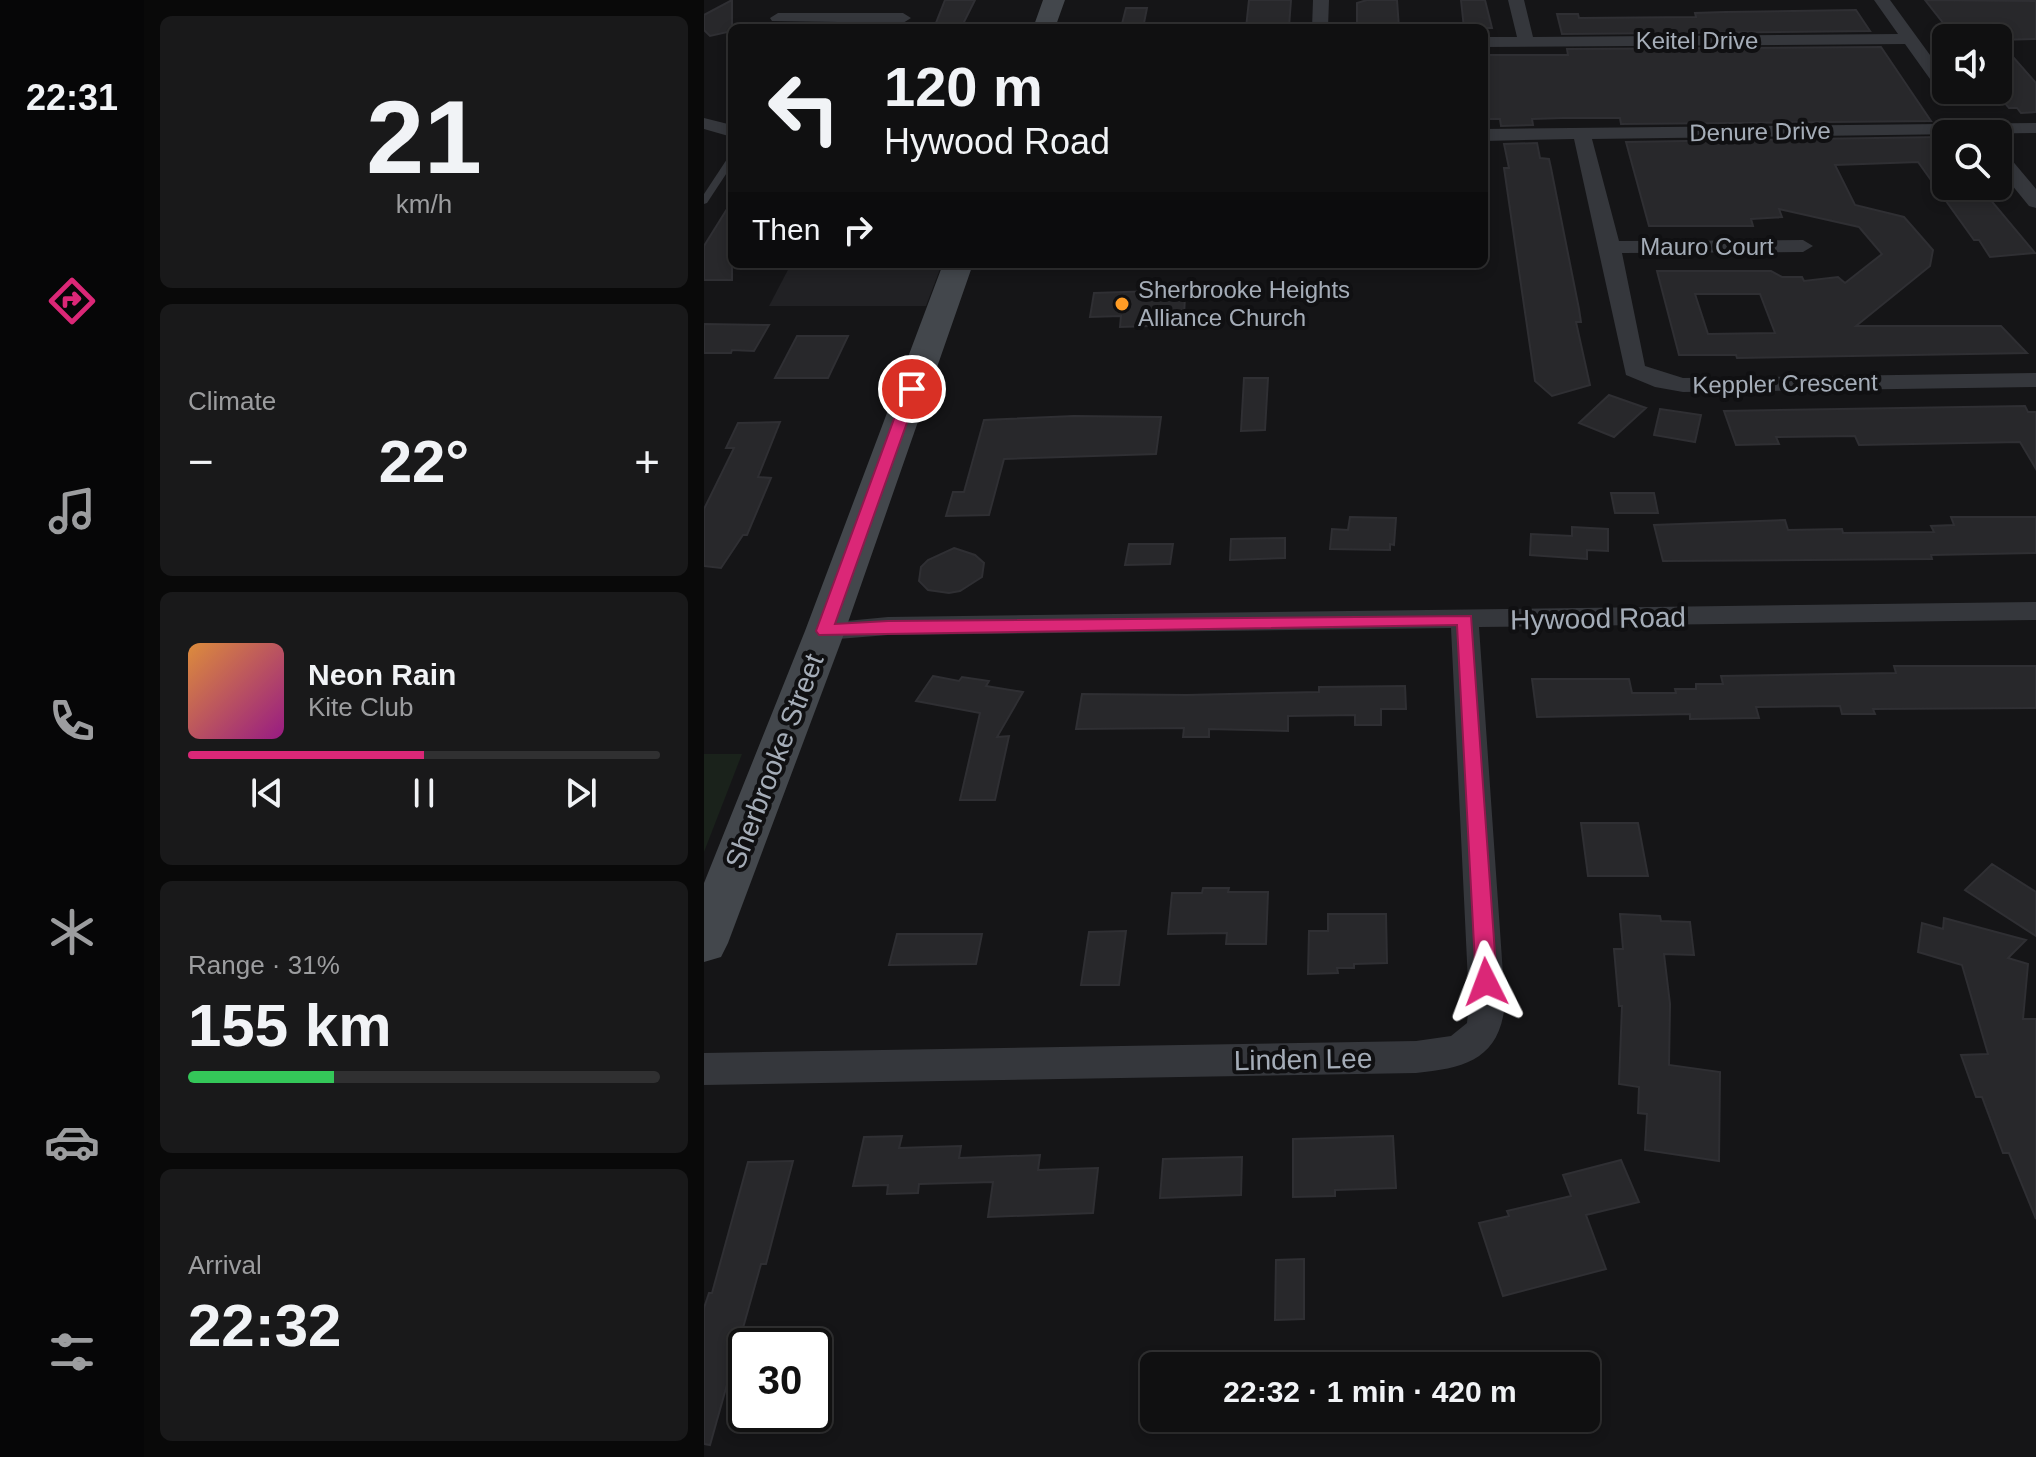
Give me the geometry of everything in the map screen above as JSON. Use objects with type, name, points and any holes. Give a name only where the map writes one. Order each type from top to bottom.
[{"type":"main road","points":[[1045,24],[1054,0]]},
{"type":"main road","name":"Sherbrooke Street","points":[[704,943],[825,631],[957,268]]},
{"type":"street","points":[[778,18],[900,23],[914,0]]},
{"type":"street","points":[[1320,24],[1321,0]]},
{"type":"street","points":[[1516,0],[1526,42]]},
{"type":"street","points":[[1882,0],[1932,69]]},
{"type":"street","name":"Keitel Drive","points":[[1488,42],[1910,39]]},
{"type":"street","points":[[704,123],[728,130]]},
{"type":"street","name":"Denure Drive","points":[[2012,129],[2036,128]]},
{"type":"street","name":"Denure Drive","points":[[1488,135],[1932,131]]},
{"type":"street","name":"Keppler Crescent","points":[[1582,135],[1610,247],[1634,370],[1663,382],[1683,385],[2036,380]]},
{"type":"street","points":[[2012,173],[2036,202]]},
{"type":"street","name":"Mauro Court","points":[[1610,247],[1803,246]]},
{"type":"street","name":"Hywood Road","points":[[825,631],[888,626],[2036,611]]},
{"type":"street","name":"Linden Lee","points":[[704,1069],[1416,1057],[1447,1054],[1472,1042],[1483,1029],[1487,1003],[1465,620]]},
{"type":"lane","points":[[704,201],[728,164]]},
{"type":"shaded area","points":[[789,268],[940,268],[926,306],[769,306]]},
{"type":"shaded area","points":[[704,754],[742,754],[704,852]]},
{"type":"building","points":[[732,0],[732,24],[728,24],[728,32],[710,36],[704,30],[704,15]]},
{"type":"building","points":[[945,0],[975,0],[963,24],[936,24]]},
{"type":"building","points":[[1249,0],[1291,0],[1289,24],[1246,24]]},
{"type":"building","points":[[1397,0],[1399,24],[1357,24],[1357,3]]},
{"type":"building","points":[[1461,0],[1485,0],[1492,28],[1488,28],[1488,24],[1464,24]]},
{"type":"building","points":[[1925,0],[2036,1],[2036,39],[2012,40],[2012,24],[1944,24]]},
{"type":"building","points":[[1126,8],[1147,8],[1144,24],[1122,24]]},
{"type":"building","points":[[1856,10],[1870,31],[1562,34],[1557,14],[1578,14],[1579,18],[1696,17],[1695,13]]},
{"type":"building","points":[[1881,47],[1931,121],[1621,124],[1620,118],[1562,118],[1532,119],[1533,125],[1501,126],[1500,119],[1488,119],[1488,55],[1568,55],[1567,49]]},
{"type":"building","points":[[2012,56],[2036,83],[2036,112],[2021,113],[2017,108],[2009,108],[2006,104],[2012,104]]},
{"type":"building","points":[[1932,137],[1932,182],[1918,162],[1835,165],[1855,205],[1904,217],[1933,250],[1930,266],[1856,326],[2001,326],[2027,353],[1737,358],[1736,355],[1679,355],[1657,271],[1771,271],[1782,277],[1802,277],[1804,281],[1838,277],[1845,283],[1882,254],[1859,227],[1779,209],[1782,217],[1751,219],[1753,226],[1649,226],[1626,142]],"holes":[[[1695,294],[1760,294],[1775,333],[1708,334]]]},
{"type":"building","points":[[1537,143],[1540,158],[1549,159],[1551,168],[1579,309],[1581,322],[1576,322],[1590,385],[1552,396],[1535,381],[1504,168],[1509,168],[1504,144]]},
{"type":"building","points":[[1945,200],[1991,200],[2035,253],[1990,257],[1979,240],[1974,240]]},
{"type":"building","points":[[728,207],[728,268],[732,268],[732,280],[704,280],[704,246]]},
{"type":"building","name":"Sherbrooke Heights Alliance Church","points":[[1154,291],[1153,296],[1185,295],[1184,317],[1151,318],[1150,326],[1120,327],[1121,316],[1090,317],[1094,293]]},
{"type":"building","points":[[704,324],[769,325],[754,351],[704,353]]},
{"type":"building","points":[[797,336],[848,336],[828,378],[775,378]]},
{"type":"building","points":[[1244,378],[1268,378],[1265,430],[1241,431]]},
{"type":"building","points":[[1609,395],[1646,408],[1614,437],[1579,423]]},
{"type":"building","points":[[2025,406],[2028,412],[2036,412],[2036,469],[2020,442],[1859,445],[1855,436],[1776,437],[1779,444],[1736,445],[1724,411]]},
{"type":"building","points":[[1660,409],[1701,415],[1695,442],[1654,435]]},
{"type":"building","points":[[1074,416],[1161,417],[1156,454],[1004,459],[989,515],[946,516],[953,492],[964,492],[984,420]]},
{"type":"building","points":[[780,422],[758,477],[771,478],[747,535],[743,535],[721,568],[704,566],[704,509],[734,448],[726,448],[738,423]]},
{"type":"building","points":[[1611,493],[1654,493],[1658,513],[1615,513]]},
{"type":"building","points":[[1350,517],[1396,518],[1394,545],[1390,544],[1390,550],[1330,549],[1332,529],[1348,530]]},
{"type":"building","points":[[1951,517],[2036,517],[2036,553],[1931,555],[1932,559],[1663,561],[1654,525],[1785,520],[1788,530],[1934,532],[1931,526],[1954,525]]},
{"type":"building","points":[[1572,527],[1608,529],[1608,551],[1587,550],[1587,559],[1530,555],[1531,534],[1572,536]]},
{"type":"building","points":[[1285,538],[1285,558],[1230,560],[1231,539]]},
{"type":"building","points":[[1129,544],[1173,544],[1170,564],[1125,565]]},
{"type":"building","points":[[954,548],[975,555],[984,563],[982,577],[960,591],[928,590],[919,581],[921,567],[928,560]]},
{"type":"building","points":[[1894,666],[2036,666],[2036,708],[1873,709],[1875,714],[1842,714],[1840,706],[1756,707],[1759,718],[1690,719],[1690,714],[1537,717],[1532,679],[1629,679],[1632,693],[1676,693],[1675,689],[1696,689],[1696,684],[1723,684],[1721,676],[1896,673]]},
{"type":"building","points":[[933,676],[959,681],[962,677],[989,681],[986,686],[1023,692],[997,737],[1009,736],[995,800],[960,800],[980,713],[916,701]]},
{"type":"building","points":[[1405,686],[1406,709],[1381,709],[1381,725],[1355,725],[1355,715],[1288,716],[1288,731],[1209,729],[1209,737],[1183,737],[1184,728],[1076,729],[1082,694],[1319,692],[1319,687]]},
{"type":"building","points":[[1581,823],[1638,823],[1648,876],[1588,876]]},
{"type":"building","points":[[1992,864],[2036,892],[2036,936],[1965,890]]},
{"type":"building","points":[[1203,888],[1229,888],[1228,892],[1268,892],[1266,944],[1226,944],[1227,933],[1168,934],[1172,893],[1202,893]]},
{"type":"building","points":[[1328,914],[1386,914],[1387,963],[1354,964],[1354,968],[1337,968],[1338,973],[1308,974],[1309,931],[1328,931]]},
{"type":"building","points":[[1620,914],[1660,916],[1661,921],[1690,922],[1694,955],[1664,954],[1670,1004],[1669,1065],[1720,1072],[1719,1161],[1645,1150],[1647,1114],[1638,1113],[1639,1087],[1619,1084],[1622,1006],[1619,1006],[1614,949],[1623,949]]},
{"type":"building","points":[[1944,918],[2026,940],[2008,958],[2028,964],[2023,1019],[2036,1019],[2036,1219],[2009,1153],[2003,1153],[1982,1097],[1976,1097],[1961,1055],[1988,1054],[1962,965],[1918,952],[1922,923],[1943,929]]},
{"type":"building","points":[[1126,931],[1119,985],[1081,985],[1089,932]]},
{"type":"building","points":[[897,934],[982,934],[976,964],[889,965]]},
{"type":"building","points":[[902,1136],[899,1148],[961,1146],[959,1158],[1040,1155],[1038,1170],[1098,1168],[1093,1213],[988,1217],[993,1182],[919,1184],[918,1193],[887,1194],[888,1185],[853,1186],[864,1137]]},
{"type":"building","points":[[1393,1136],[1396,1188],[1335,1190],[1335,1196],[1293,1197],[1293,1139]]},
{"type":"building","points":[[1242,1157],[1241,1195],[1160,1198],[1163,1159]]},
{"type":"building","points":[[1621,1160],[1639,1202],[1586,1215],[1606,1269],[1503,1296],[1479,1223],[1509,1216],[1507,1211],[1571,1196],[1563,1175]]},
{"type":"building","points":[[793,1161],[766,1264],[761,1264],[743,1328],[728,1328],[728,1381],[710,1445],[704,1444],[704,1308],[709,1293],[712,1293],[748,1162]]},
{"type":"building","points":[[1304,1259],[1304,1319],[1275,1320],[1276,1260]]},
{"type":"place","name":"Sherbrooke Heights Alliance Church","points":[[1122,304]]},
{"type":"route","points":[[912,389],[825,631],[888,626],[1465,620],[1486,982]]}]
